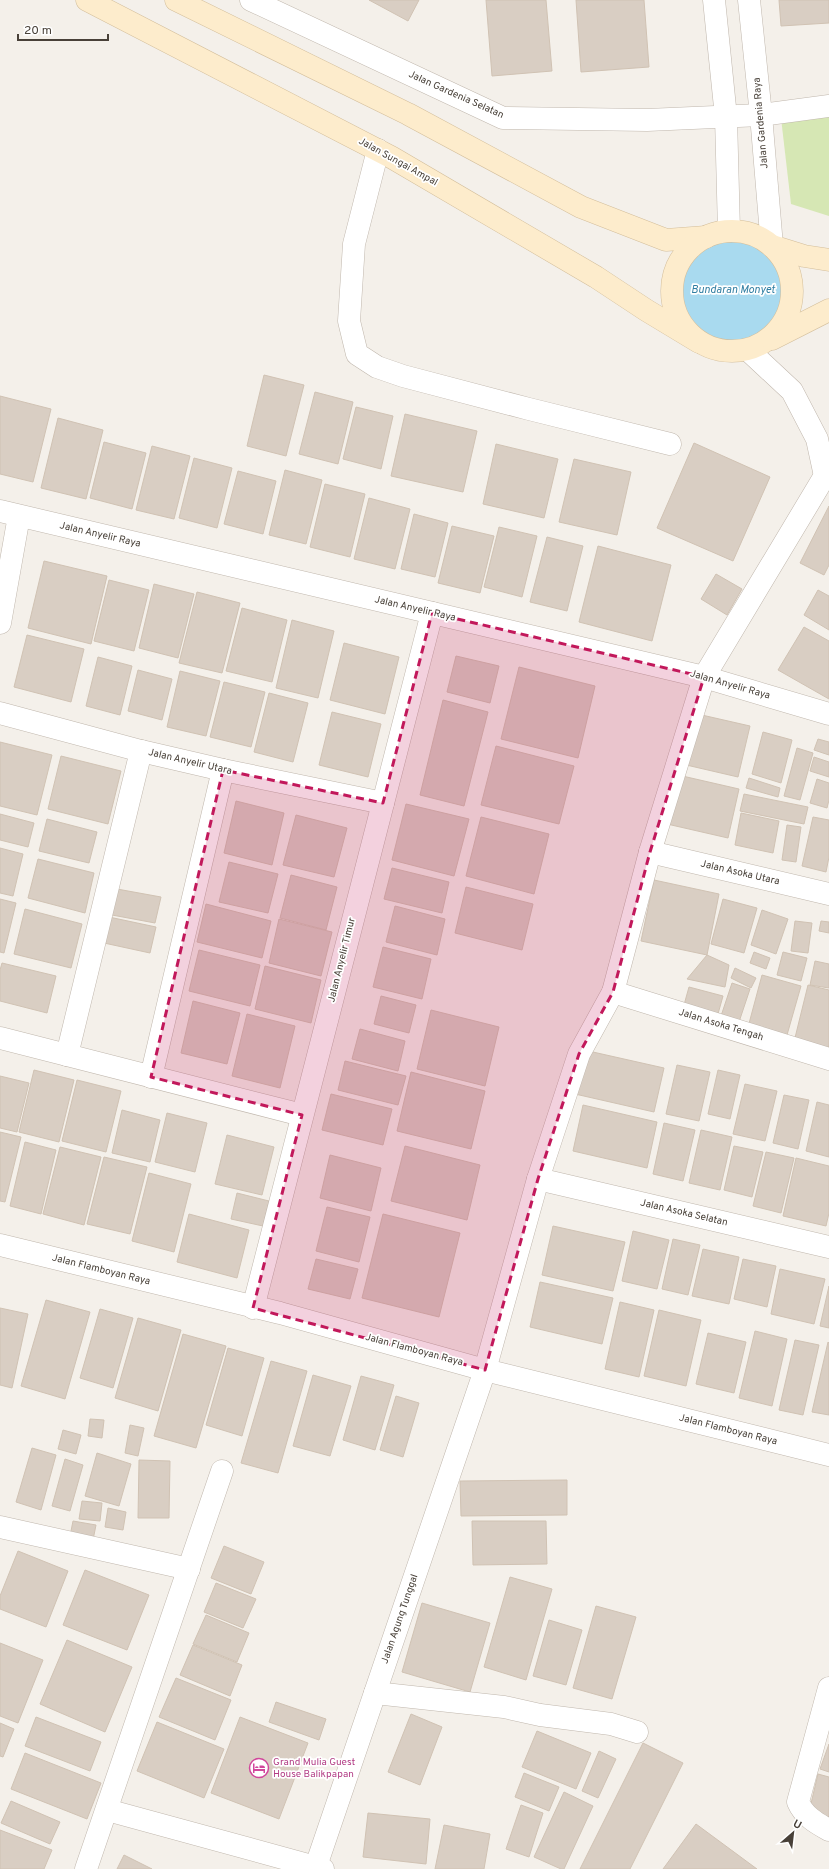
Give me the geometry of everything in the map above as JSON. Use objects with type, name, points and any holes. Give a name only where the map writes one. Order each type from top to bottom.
[{"type":"main road","name":"Jalan Sungai Ampal","points":[[87,0],[378,150],[596,277],[646,310],[699,342]]},
{"type":"main road","points":[[176,0],[408,114],[582,207],[666,240],[706,237],[730,231],[745,233],[759,238],[772,246],[804,256],[829,260]]},
{"type":"main road","points":[[706,237],[698,242],[682,258],[673,280],[673,303],[682,325],[699,342],[723,351],[758,346],[829,310]]},
{"type":"main road","points":[[758,346],[783,326],[792,305],[792,284],[785,263],[772,246]]},
{"type":"street","name":"Jalan Gardenia Selatan","points":[[251,0],[503,118],[647,120],[761,115],[829,106]]},
{"type":"street","points":[[714,0],[726,117],[730,231]]},
{"type":"street","name":"Jalan Gardenia Raya","points":[[749,0],[761,115],[772,246]]},
{"type":"street","points":[[378,150],[354,244],[349,321],[357,354],[377,367],[403,376],[529,410],[670,444]]},
{"type":"street","points":[[758,346],[792,391],[817,440],[827,473]]},
{"type":"street","name":"Jalan Agung Tunggal","points":[[318,1868],[375,1693],[484,1370],[538,1179],[579,1054],[613,992],[650,852],[704,676],[827,473]]},
{"type":"street","points":[[0,623],[9,514]]},
{"type":"street","name":"Jalan Anyelir Raya","points":[[9,514],[704,676],[829,714]]},
{"type":"street","name":"Jalan Anyelir Timur","points":[[253,1308],[432,613]]},
{"type":"street","name":"Jalan Anyelir Utara","points":[[0,713],[141,751],[223,770],[383,803]]},
{"type":"street","points":[[67,1055],[141,751]]},
{"type":"street","points":[[151,1077],[223,770]]},
{"type":"street","name":"Jalan Asoka Utara","points":[[650,852],[829,894]]},
{"type":"street","name":"Jalan Asoka Tengah","points":[[613,992],[829,1059]]},
{"type":"street","points":[[0,1038],[302,1115]]},
{"type":"street","name":"Jalan Asoka Selatan","points":[[538,1179],[829,1247]]},
{"type":"street","name":"Jalan Flamboyan Raya","points":[[0,1245],[253,1308],[280,1313],[484,1370],[829,1456]]},
{"type":"street","points":[[86,1869],[222,1471]]},
{"type":"street","points":[[0,1528],[189,1569]]},
{"type":"street","points":[[829,1688],[798,1802],[801,1810],[811,1819],[829,1830]]},
{"type":"street","points":[[375,1693],[504,1707],[540,1715],[611,1724],[638,1732]]},
{"type":"street","points":[[107,1810],[318,1868]]},
{"type":"highlighted area","points":[[432,613],[704,677],[650,852],[613,992],[579,1054],[538,1179],[485,1370],[253,1308],[302,1115],[151,1077],[223,770],[383,803]]},
{"type":"green space","points":[[829,112],[829,216],[791,204],[781,118]]},
{"type":"water","name":"Bundaran Monyet","points":[[733,237],[754,241],[771,253],[783,270],[787,291],[783,312],[771,329],[754,341],[733,345],[712,341],[695,329],[683,312],[679,291],[683,270],[695,253],[712,241]]},
{"type":"building","points":[[369,0],[419,0],[408,21]]},
{"type":"building","points":[[486,0],[546,0],[552,71],[492,76]]},
{"type":"building","points":[[576,0],[644,0],[649,67],[581,72]]},
{"type":"building","points":[[779,0],[829,0],[829,23],[781,26]]},
{"type":"building","points":[[264,375],[304,385],[286,456],[247,446]]},
{"type":"building","points":[[315,392],[353,402],[338,464],[299,454]]},
{"type":"building","points":[[0,396],[51,409],[33,482],[0,474]]},
{"type":"building","points":[[356,407],[393,416],[381,469],[343,459]]},
{"type":"building","points":[[405,414],[477,431],[463,492],[391,476]]},
{"type":"building","points":[[58,418],[103,430],[86,499],[41,488]]},
{"type":"building","points":[[104,442],[146,453],[132,509],[90,498]]},
{"type":"building","points":[[694,443],[770,477],[733,561],[657,528]]},
{"type":"building","points":[[496,444],[558,459],[544,518],[483,504]]},
{"type":"building","points":[[152,446],[190,456],[174,519],[136,510]]},
{"type":"building","points":[[194,458],[232,468],[217,528],[179,518]]},
{"type":"building","points":[[574,459],[631,472],[617,535],[559,522]]},
{"type":"building","points":[[285,470],[322,480],[306,544],[269,535]]},
{"type":"building","points":[[238,471],[276,481],[263,534],[224,524]]},
{"type":"building","points":[[325,484],[365,494],[350,557],[310,547]]},
{"type":"building","points":[[369,498],[410,509],[395,569],[354,559]]},
{"type":"building","points":[[829,506],[829,565],[824,575],[800,563]]},
{"type":"building","points":[[414,514],[448,523],[435,577],[401,569]]},
{"type":"building","points":[[452,526],[494,536],[480,593],[438,583]]},
{"type":"building","points":[[499,527],[537,536],[522,597],[484,587]]},
{"type":"building","points":[[547,537],[583,546],[567,611],[530,602]]},
{"type":"building","points":[[598,546],[671,565],[652,641],[579,622]]},
{"type":"building","points":[[44,561],[107,576],[91,644],[28,628]]},
{"type":"building","points":[[716,574],[742,589],[727,615],[701,599]]},
{"type":"building","points":[[109,580],[149,590],[134,651],[94,641]]},
{"type":"building","points":[[154,584],[194,594],[178,658],[139,648]]},
{"type":"building","points":[[818,590],[829,596],[829,630],[804,615]]},
{"type":"building","points":[[197,592],[240,603],[222,673],[179,663]]},
{"type":"building","points":[[242,608],[287,620],[272,682],[226,671]]},
{"type":"building","points":[[292,620],[334,631],[318,698],[276,688]]},
{"type":"building","points":[[804,627],[829,641],[829,699],[778,670]]},
{"type":"building","points":[[27,635],[84,649],[71,702],[14,687]]},
{"type":"building","points":[[344,643],[399,657],[385,714],[330,700]]},
{"type":"building","points":[[456,656],[499,666],[490,703],[447,692]]},
{"type":"building","points":[[98,657],[132,666],[120,715],[86,706]]},
{"type":"building","points":[[519,667],[595,686],[578,758],[501,739]]},
{"type":"building","points":[[138,670],[172,679],[162,720],[128,711]]},
{"type":"building","points":[[180,671],[220,681],[206,736],[167,727]]},
{"type":"building","points":[[224,682],[265,692],[251,747],[210,737]]},
{"type":"building","points":[[269,693],[308,703],[293,762],[254,752]]},
{"type":"building","points":[[443,700],[488,712],[464,806],[420,795]]},
{"type":"building","points":[[332,712],[381,724],[368,777],[319,765]]},
{"type":"building","points":[[693,713],[750,726],[738,777],[682,764]]},
{"type":"building","points":[[763,732],[792,740],[781,783],[752,774]]},
{"type":"building","points":[[818,739],[829,742],[829,755],[814,750]]},
{"type":"building","points":[[0,742],[52,755],[37,815],[0,806]]},
{"type":"building","points":[[496,746],[574,766],[559,824],[481,805]]},
{"type":"building","points":[[797,748],[813,753],[800,800],[784,796]]},
{"type":"building","points":[[61,756],[121,771],[108,824],[48,809]]},
{"type":"building","points":[[814,757],[829,762],[829,777],[810,771]]},
{"type":"building","points":[[678,775],[739,789],[728,838],[667,824]]},
{"type":"building","points":[[749,778],[780,788],[778,797],[746,788]]},
{"type":"building","points":[[817,779],[829,783],[829,800],[827,808],[810,803]]},
{"type":"building","points":[[744,794],[808,807],[804,824],[740,811]]},
{"type":"building","points":[[236,801],[284,813],[272,865],[224,853]]},
{"type":"building","points":[[406,804],[469,819],[454,876],[392,860]]},
{"type":"building","points":[[741,813],[779,821],[773,853],[735,845]]},
{"type":"building","points":[[0,814],[34,823],[28,847],[0,840]]},
{"type":"building","points":[[296,815],[347,828],[334,877],[283,865]]},
{"type":"building","points":[[481,817],[549,834],[534,894],[466,876]]},
{"type":"building","points":[[813,817],[829,820],[829,857],[826,872],[802,866]]},
{"type":"building","points":[[47,819],[97,832],[89,863],[39,851]]},
{"type":"building","points":[[787,825],[801,827],[796,862],[782,860]]},
{"type":"building","points":[[0,848],[23,854],[13,896],[0,893]]},
{"type":"building","points":[[38,859],[94,873],[85,913],[28,898]]},
{"type":"building","points":[[229,862],[278,874],[268,913],[219,902]]},
{"type":"building","points":[[392,868],[449,882],[442,913],[384,899]]},
{"type":"building","points":[[291,875],[337,887],[326,930],[280,918]]},
{"type":"building","points":[[654,880],[719,894],[707,955],[641,941]]},
{"type":"building","points":[[466,887],[533,904],[522,950],[455,933]]},
{"type":"building","points":[[117,889],[161,897],[155,923],[112,915]]},
{"type":"building","points":[[0,899],[16,903],[4,953],[0,952]]},
{"type":"building","points":[[723,899],[757,908],[744,953],[711,944]]},
{"type":"building","points":[[206,904],[271,921],[262,958],[197,942]]},
{"type":"building","points":[[395,906],[445,919],[437,955],[386,942]]},
{"type":"building","points":[[25,909],[82,924],[71,968],[14,954]]},
{"type":"building","points":[[762,910],[788,919],[776,954],[751,945]]},
{"type":"building","points":[[109,917],[156,927],[150,953],[104,943]]},
{"type":"building","points":[[279,919],[332,932],[321,976],[269,963]]},
{"type":"building","points":[[795,921],[812,923],[808,953],[791,951]]},
{"type":"building","points":[[821,921],[829,922],[829,933],[819,931]]},
{"type":"building","points":[[383,947],[431,959],[422,999],[373,987]]},
{"type":"building","points":[[199,950],[260,965],[250,1006],[189,991]]},
{"type":"building","points":[[754,952],[770,958],[766,969],[750,963]]},
{"type":"building","points":[[783,952],[807,958],[801,981],[777,975]]},
{"type":"building","points":[[707,955],[729,965],[725,987],[687,979]]},
{"type":"building","points":[[815,961],[829,964],[829,988],[810,985]]},
{"type":"building","points":[[2,963],[56,976],[47,1013],[0,1001],[0,970]]},
{"type":"building","points":[[265,966],[321,980],[311,1023],[255,1009]]},
{"type":"building","points":[[735,968],[756,978],[751,988],[731,978]]},
{"type":"building","points":[[762,975],[801,986],[785,1042],[747,1031]]},
{"type":"building","points":[[732,983],[750,989],[737,1028],[719,1022]]},
{"type":"building","points":[[808,985],[829,990],[829,1044],[827,1055],[793,1046]]},
{"type":"building","points":[[689,987],[723,996],[716,1021],[682,1012]]},
{"type":"building","points":[[381,996],[416,1005],[409,1033],[374,1024]]},
{"type":"building","points":[[193,1001],[240,1013],[227,1064],[181,1053]]},
{"type":"building","points":[[431,1010],[499,1027],[485,1086],[417,1069]]},
{"type":"building","points":[[247,1014],[295,1026],[280,1088],[232,1076]]},
{"type":"building","points":[[360,1029],[405,1041],[398,1071],[352,1059]]},
{"type":"building","points":[[584,1050],[664,1068],[654,1112],[575,1094]]},
{"type":"building","points":[[345,1061],[406,1076],[398,1105],[338,1090]]},
{"type":"building","points":[[677,1065],[710,1072],[699,1121],[666,1114]]},
{"type":"building","points":[[34,1070],[74,1080],[59,1142],[19,1132]]},
{"type":"building","points":[[718,1070],[740,1075],[730,1119],[708,1114]]},
{"type":"building","points":[[411,1072],[485,1091],[471,1149],[397,1131]]},
{"type":"building","points":[[0,1076],[29,1083],[17,1132],[0,1128]]},
{"type":"building","points":[[77,1080],[121,1091],[106,1152],[62,1141]]},
{"type":"building","points":[[745,1084],[777,1091],[765,1141],[733,1134]]},
{"type":"building","points":[[331,1094],[392,1109],[383,1145],[322,1130]]},
{"type":"building","points":[[784,1095],[809,1100],[798,1149],[773,1143]]},
{"type":"building","points":[[817,1102],[829,1105],[829,1157],[806,1151]]},
{"type":"building","points":[[583,1105],[657,1122],[647,1168],[573,1151]]},
{"type":"building","points":[[122,1110],[160,1120],[150,1162],[112,1153]]},
{"type":"building","points":[[167,1113],[207,1123],[195,1172],[155,1162]]},
{"type":"building","points":[[664,1123],[695,1130],[683,1181],[653,1174]]},
{"type":"building","points":[[701,1130],[732,1137],[720,1190],[689,1183]]},
{"type":"building","points":[[0,1132],[21,1137],[5,1202],[0,1201]]},
{"type":"building","points":[[227,1135],[274,1147],[262,1195],[215,1184]]},
{"type":"building","points":[[25,1142],[56,1150],[41,1214],[10,1206]]},
{"type":"building","points":[[405,1146],[480,1165],[467,1220],[391,1201]]},
{"type":"building","points":[[734,1146],[763,1152],[752,1197],[724,1190]]},
{"type":"building","points":[[60,1147],[101,1157],[84,1225],[43,1214]]},
{"type":"building","points":[[766,1152],[794,1158],[781,1213],[753,1206]]},
{"type":"building","points":[[330,1155],[381,1168],[371,1211],[320,1198]]},
{"type":"building","points":[[104,1157],[147,1167],[130,1234],[87,1224]]},
{"type":"building","points":[[796,1158],[829,1166],[829,1213],[826,1226],[783,1216]]},
{"type":"building","points":[[149,1173],[191,1184],[174,1252],[132,1241]]},
{"type":"building","points":[[237,1193],[269,1201],[263,1226],[231,1219]]},
{"type":"building","points":[[327,1207],[370,1217],[359,1262],[316,1251]]},
{"type":"building","points":[[189,1214],[249,1230],[237,1278],[177,1262]]},
{"type":"building","points":[[383,1214],[460,1233],[439,1317],[362,1298]]},
{"type":"building","points":[[553,1226],[625,1242],[613,1291],[542,1275]]},
{"type":"building","points":[[633,1231],[669,1240],[657,1289],[622,1281]]},
{"type":"building","points":[[673,1239],[700,1245],[688,1295],[662,1289]]},
{"type":"building","points":[[703,1249],[739,1257],[729,1304],[692,1296]]},
{"type":"building","points":[[316,1259],[358,1269],[350,1299],[308,1289]]},
{"type":"building","points":[[743,1259],[776,1266],[767,1307],[734,1299]]},
{"type":"building","points":[[780,1269],[825,1279],[814,1324],[771,1314]]},
{"type":"building","points":[[540,1282],[613,1298],[602,1344],[530,1327]]},
{"type":"building","points":[[829,1286],[829,1328],[820,1326]]},
{"type":"building","points":[[46,1300],[90,1312],[65,1399],[21,1386]]},
{"type":"building","points":[[620,1302],[654,1310],[639,1377],[605,1369]]},
{"type":"building","points":[[0,1308],[28,1314],[12,1388],[0,1385]]},
{"type":"building","points":[[100,1309],[133,1318],[113,1388],[80,1378]]},
{"type":"building","points":[[659,1310],[701,1320],[686,1386],[644,1376]]},
{"type":"building","points":[[138,1318],[181,1330],[158,1411],[115,1398]]},
{"type":"building","points":[[755,1331],[787,1339],[772,1406],[739,1398]]},
{"type":"building","points":[[708,1333],[746,1342],[734,1393],[696,1384]]},
{"type":"building","points":[[183,1334],[226,1346],[196,1448],[154,1436]]},
{"type":"building","points":[[795,1340],[819,1345],[803,1415],[779,1410]]},
{"type":"building","points":[[828,1342],[829,1343],[829,1415],[812,1412]]},
{"type":"building","points":[[228,1348],[264,1358],[242,1436],[206,1425]]},
{"type":"building","points":[[271,1361],[307,1371],[278,1473],[241,1463]]},
{"type":"building","points":[[313,1375],[351,1386],[330,1456],[293,1446]]},
{"type":"building","points":[[361,1376],[394,1385],[375,1450],[343,1440]]},
{"type":"building","points":[[396,1396],[419,1403],[403,1457],[380,1450]]},
{"type":"building","points":[[90,1419],[104,1420],[102,1438],[88,1436]]},
{"type":"building","points":[[130,1425],[144,1428],[138,1456],[125,1453]]},
{"type":"building","points":[[63,1430],[81,1435],[76,1454],[58,1449]]},
{"type":"building","points":[[32,1448],[56,1455],[41,1510],[16,1502]]},
{"type":"building","points":[[97,1453],[131,1464],[119,1506],[85,1496]]},
{"type":"building","points":[[65,1459],[83,1465],[70,1511],[52,1506]]},
{"type":"building","points":[[139,1460],[170,1461],[169,1518],[138,1518]]},
{"type":"building","points":[[567,1480],[567,1515],[461,1516],[460,1481]]},
{"type":"building","points":[[82,1501],[102,1503],[100,1521],[79,1519]]},
{"type":"building","points":[[108,1508],[126,1512],[123,1530],[105,1527]]},
{"type":"building","points":[[73,1521],[96,1525],[93,1540],[70,1536]]},
{"type":"building","points":[[472,1521],[546,1521],[547,1564],[473,1565]]},
{"type":"building","points":[[224,1546],[264,1562],[251,1594],[211,1578]]},
{"type":"building","points":[[18,1551],[68,1571],[46,1627],[0,1609],[0,1596]]},
{"type":"building","points":[[85,1570],[149,1595],[127,1650],[63,1625]]},
{"type":"building","points":[[510,1577],[552,1589],[526,1680],[484,1667]]},
{"type":"building","points":[[216,1583],[256,1599],[243,1628],[204,1612]]},
{"type":"building","points":[[422,1603],[490,1623],[470,1692],[402,1672]]},
{"type":"building","points":[[596,1606],[636,1617],[612,1699],[573,1688]]},
{"type":"building","points":[[206,1615],[249,1633],[237,1662],[193,1644]]},
{"type":"building","points":[[549,1620],[582,1630],[566,1685],[533,1676]]},
{"type":"building","points":[[67,1640],[132,1667],[105,1732],[40,1704]]},
{"type":"building","points":[[0,1643],[43,1660],[18,1723],[0,1716]]},
{"type":"building","points":[[193,1645],[242,1665],[230,1696],[180,1675]]},
{"type":"building","points":[[176,1678],[231,1700],[215,1740],[159,1717]]},
{"type":"building","points":[[276,1702],[326,1719],[319,1740],[269,1722]]},
{"type":"building","points":[[411,1714],[442,1727],[420,1785],[388,1772]]},
{"type":"building","points":[[36,1717],[101,1742],[90,1771],[25,1746]]},
{"type":"building","name":"Grand Mulia Guest House Balikpapan","points":[[240,1717],[308,1743],[279,1819],[211,1793]]},
{"type":"building","points":[[157,1722],[224,1749],[204,1798],[137,1771]]},
{"type":"building","points":[[0,1723],[14,1729],[3,1757],[0,1756]]},
{"type":"building","points":[[537,1731],[591,1753],[576,1789],[522,1767]]},
{"type":"building","points":[[643,1743],[683,1763],[630,1869],[580,1869]]},
{"type":"building","points":[[829,1744],[829,1772],[820,1769]]},
{"type":"building","points":[[599,1751],[616,1759],[598,1798],[582,1791]]},
{"type":"building","points":[[25,1753],[101,1783],[87,1819],[11,1789]]},
{"type":"building","points":[[524,1773],[559,1787],[549,1811],[515,1797]]},
{"type":"building","points":[[818,1774],[829,1777],[829,1817],[809,1812]]},
{"type":"building","points":[[564,1792],[593,1806],[564,1869],[561,1869],[534,1857]]},
{"type":"building","points":[[11,1801],[60,1822],[50,1844],[1,1823]]},
{"type":"building","points":[[521,1805],[543,1813],[529,1857],[506,1849]]},
{"type":"building","points":[[368,1813],[430,1819],[426,1864],[363,1857]]},
{"type":"building","points":[[696,1824],[757,1869],[663,1869]]},
{"type":"building","points":[[444,1825],[490,1834],[484,1869],[435,1869]]},
{"type":"building","points":[[0,1830],[52,1850],[44,1869],[0,1869]]},
{"type":"building","points":[[124,1855],[152,1869],[117,1869]]},
{"type":"place","name":"Grand Mulia Guest House Balikpapan","points":[[259,1768]]}]
